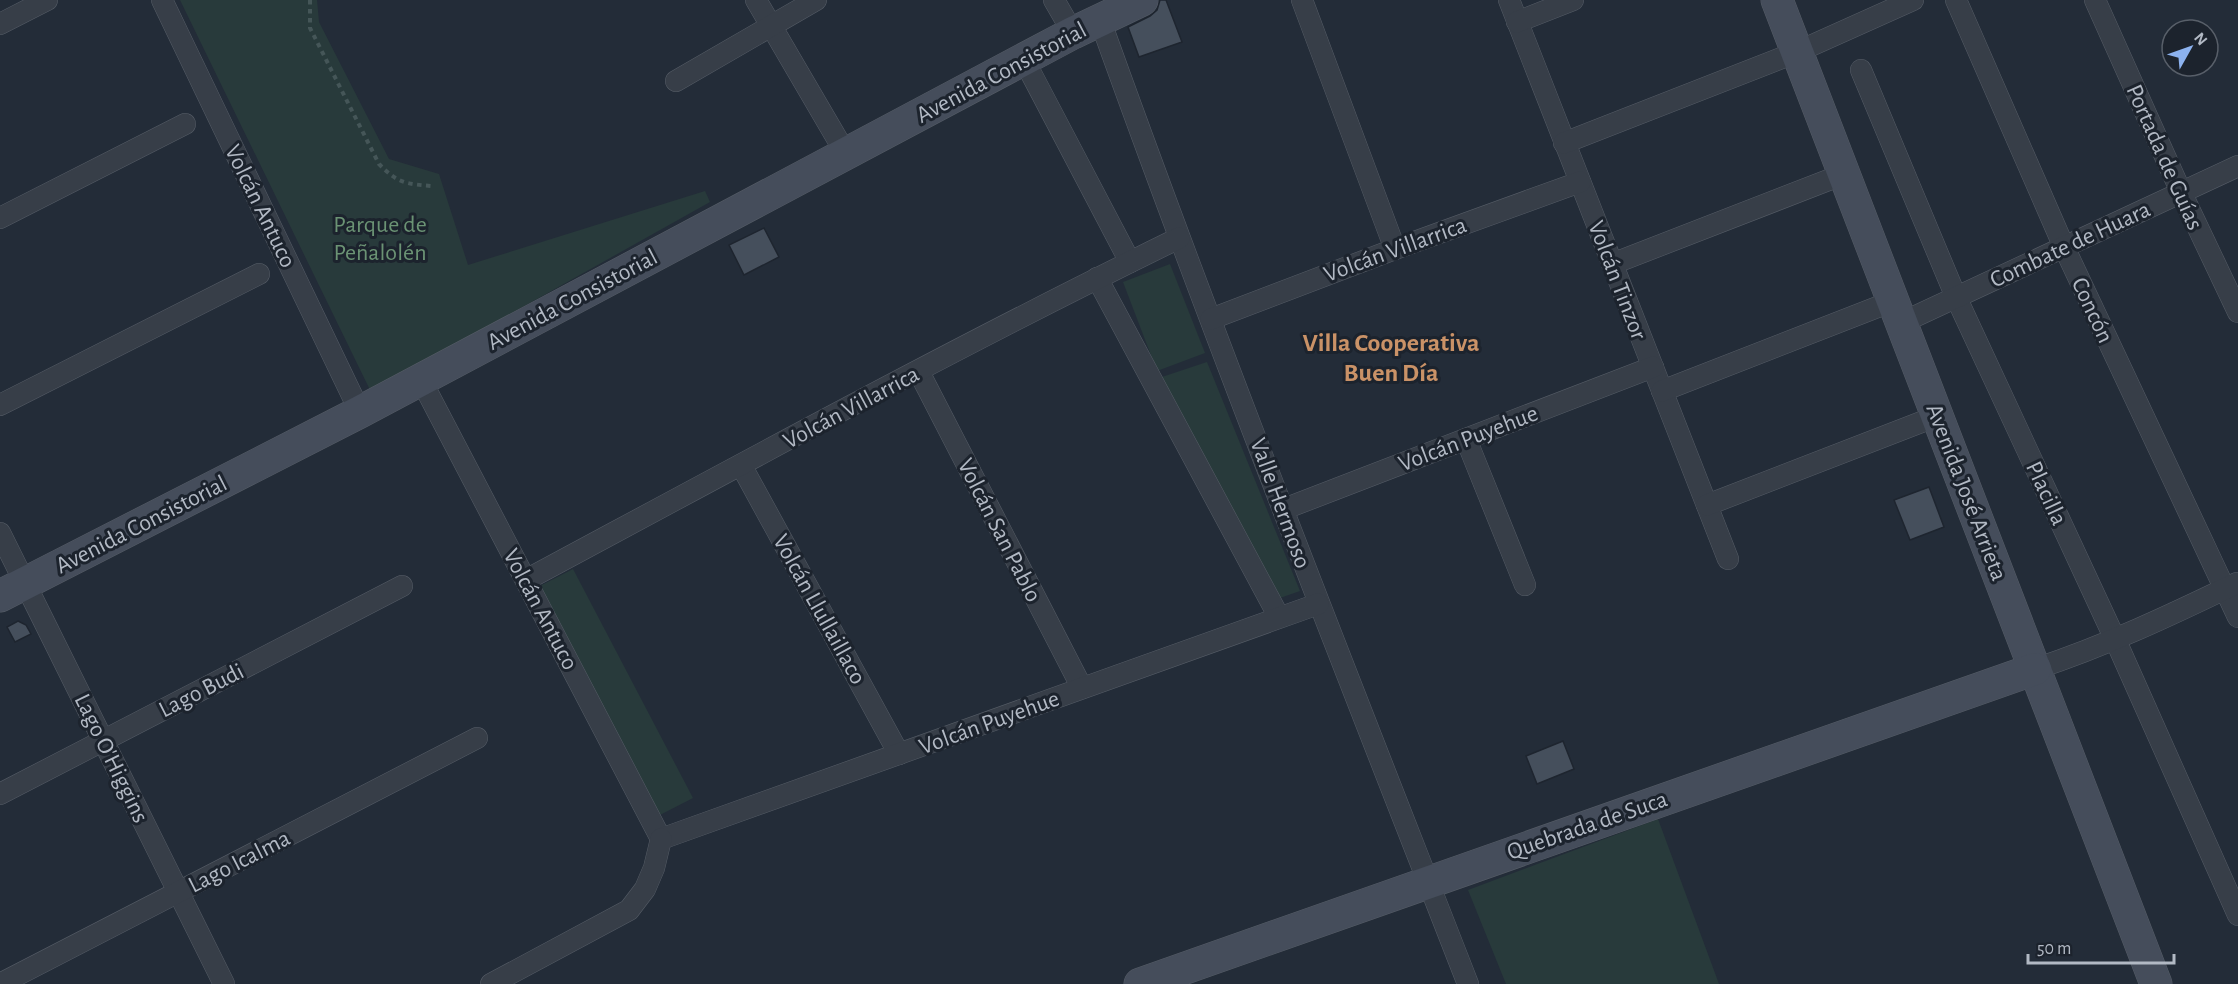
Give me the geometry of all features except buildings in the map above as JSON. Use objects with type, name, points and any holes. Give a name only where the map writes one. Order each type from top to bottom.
[{"type":"street","points":[[0,24],[47,0]]},
{"type":"street","name":"Volcán Antuco","points":[[162,0],[360,412]]},
{"type":"street","points":[[756,0],[846,154]]},
{"type":"street","points":[[676,81],[816,0]]},
{"type":"street","name":"Valle Hermoso","points":[[1054,0],[1087,27],[1179,238],[1284,509],[1318,604],[1468,984]]},
{"type":"street","name":"Avenida Consistorial","points":[[13,590],[360,412],[1024,60],[1142,0]]},
{"type":"street","points":[[1302,0],[1395,249]]},
{"type":"street","name":"Volcán Tinzor","points":[[1509,0],[1728,559]]},
{"type":"street","points":[[1517,22],[1573,0]]},
{"type":"street","name":"Avenida José Arrieta","points":[[1777,0],[2156,984]]},
{"type":"street","points":[[1564,142],[1797,52],[1913,0]]},
{"type":"street","name":"Concón","points":[[1956,0],[2064,247],[2232,586],[2238,617]]},
{"type":"street","name":"Portada de Guías","points":[[2095,0],[2181,192],[2238,312]]},
{"type":"street","points":[[1024,60],[1130,262]]},
{"type":"street","name":"Placilla","points":[[1861,70],[1956,297],[2115,639],[2238,915]]},
{"type":"street","points":[[0,218],[185,124]]},
{"type":"street","name":"Combate de Huara","points":[[1662,391],[1897,312],[1956,297],[2238,166]]},
{"type":"street","points":[[1612,264],[1844,174]]},
{"type":"street","name":"Volcán Villarrica","points":[[1211,319],[1580,182]]},
{"type":"street","name":"Volcán Villarrica","points":[[526,580],[1097,278],[1179,238]]},
{"type":"street","points":[[0,405],[259,274]]},
{"type":"street","name":"Valle Hermoso","points":[[1097,278],[1280,617]]},
{"type":"street","name":"Volcán Puyehue","points":[[1284,509],[1653,367]]},
{"type":"street","name":"Volcán San Pablo","points":[[919,372],[1082,688]]},
{"type":"street","name":"Volcán Antuco","points":[[421,380],[661,839]]},
{"type":"street","points":[[1707,505],[1937,416]]},
{"type":"street","points":[[1466,439],[1525,585]]},
{"type":"street","name":"Volcán Llullaillaco","points":[[741,465],[899,754]]},
{"type":"street","name":"Lago O'Higgins","points":[[0,533],[13,590],[103,741],[224,984]]},
{"type":"street","name":"Lago Budi","points":[[0,794],[402,586]]},
{"type":"street","points":[[2035,669],[2078,655],[2232,586]]},
{"type":"street","name":"Volcán Puyehue","points":[[661,839],[1318,604]]},
{"type":"street","name":"Quebrada de Suca","points":[[1140,984],[2035,669]]},
{"type":"street","name":"Lago Icalma","points":[[0,984],[477,738]]},
{"type":"street","points":[[490,984],[629,910],[645,889],[654,868],[661,839]]},
{"type":"path","points":[[310,0],[310,28],[379,164],[392,178],[408,185],[432,186]]},
{"type":"green space","name":"Parque de Peñalolén","points":[[180,0],[317,0],[319,22],[389,159],[439,174],[468,265],[705,191],[710,202],[371,392]]},
{"type":"green space","points":[[1170,264],[1205,353],[1157,371],[1123,282]]},
{"type":"green space","points":[[1207,362],[1300,591],[1280,598],[1159,378]]},
{"type":"green space","points":[[573,569],[693,798],[658,816],[538,587]]},
{"type":"green space","points":[[1658,819],[1719,984],[1506,984],[1468,890]]},
{"type":"district","name":"Villa Cooperativa Buen Día","points":[[1391,357]]}]
